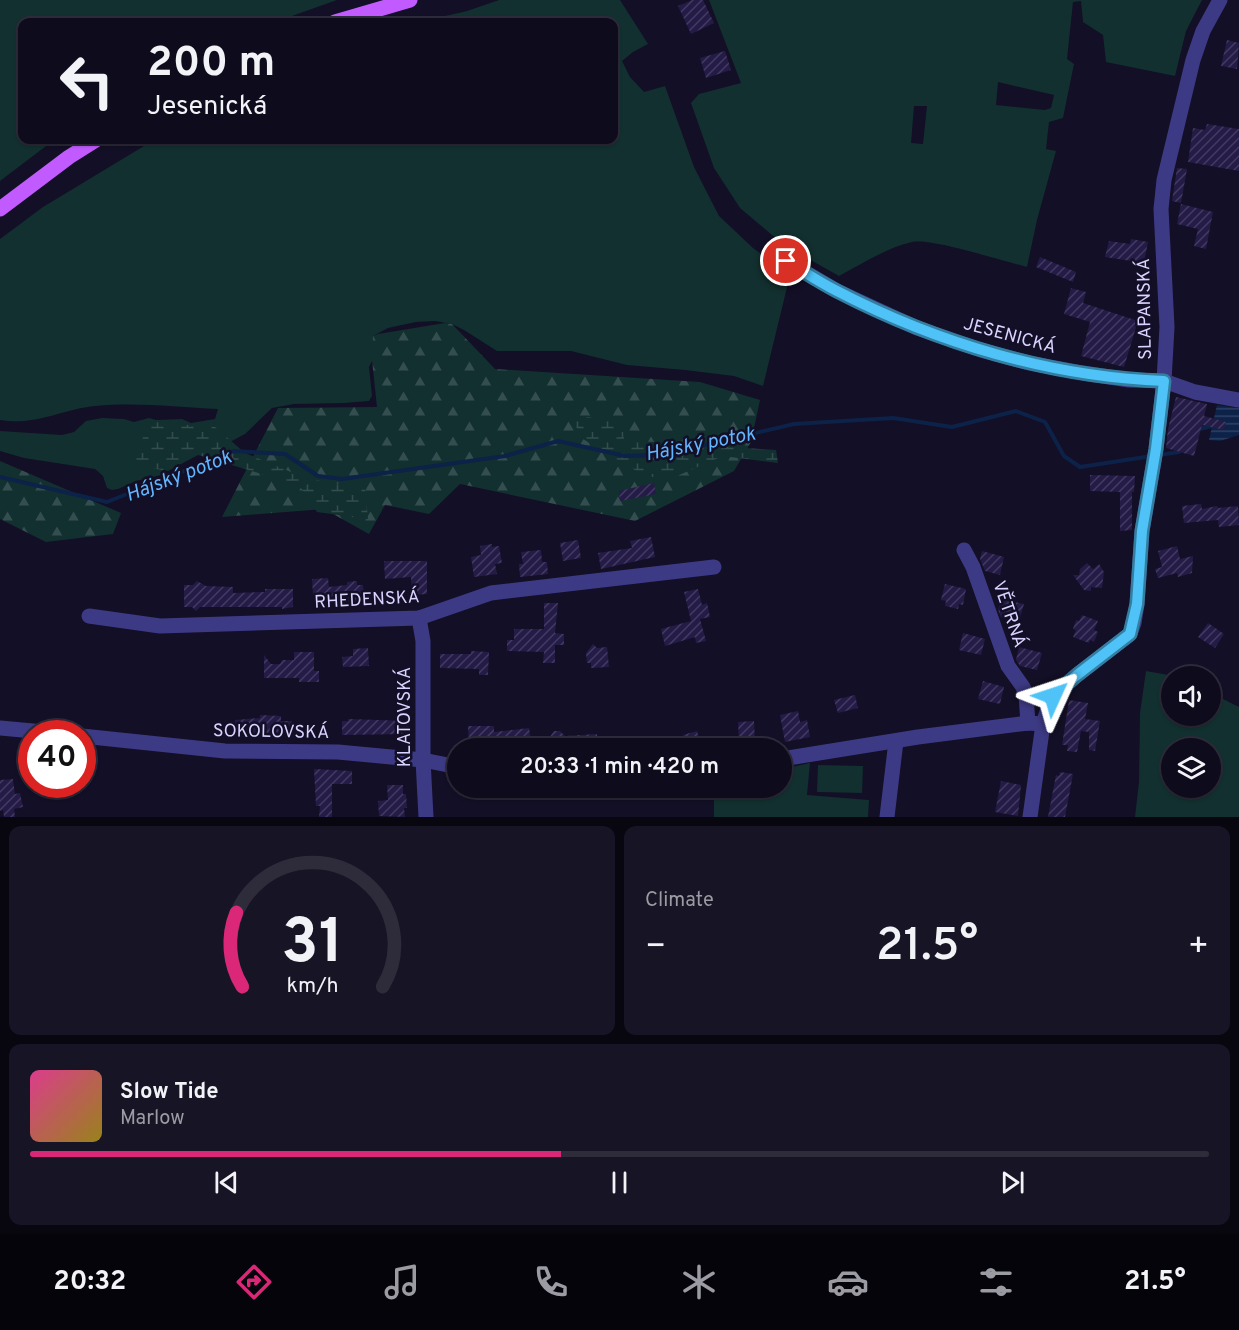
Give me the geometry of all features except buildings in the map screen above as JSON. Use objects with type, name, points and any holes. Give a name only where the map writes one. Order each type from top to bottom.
[{"type":"main road","points":[[349,18],[410,0]]},
{"type":"main road","points":[[0,209],[90,144]]},
{"type":"street","name":"SLAPANSKÁ","points":[[1036,723],[1053,696],[1130,634],[1137,604],[1142,531],[1156,449],[1164,381],[1167,327],[1161,209],[1164,180],[1193,60],[1203,31],[1220,0]]},
{"type":"street","name":"JESENICKÁ","points":[[786,261],[837,291],[897,318],[981,350],[1029,363],[1083,373],[1129,380],[1164,381],[1195,392],[1239,400]]},
{"type":"street","name":"VĚTRNÁ","points":[[964,550],[974,567],[1008,666],[1023,687],[1036,723]]},
{"type":"street","name":"RHEDENSKÁ","points":[[89,616],[160,626],[419,618],[491,593],[714,567]]},
{"type":"street","name":"KLATOVSKÁ","points":[[419,618],[423,641],[423,760],[426,817]]},
{"type":"street","points":[[792,757],[949,732],[1036,723],[1030,817]]},
{"type":"street","points":[[0,728],[18,730]]},
{"type":"street","name":"SOKOLOVSKÁ","points":[[96,737],[225,751],[338,752],[423,760],[447,765]]},
{"type":"street","points":[[886,817],[896,741]]},
{"type":"green space","points":[[0,0],[337,0],[286,18],[18,18],[18,144],[49,144],[0,181]]},
{"type":"green space","points":[[499,0],[620,0],[648,44],[622,61],[630,77],[644,92],[665,86],[694,167],[719,216],[753,248],[790,275],[763,386],[734,376],[627,365],[571,351],[497,351],[452,324],[435,321],[416,322],[388,328],[373,336],[374,357],[369,367],[372,396],[369,401],[294,404],[272,408],[245,434],[230,442],[200,450],[172,464],[161,475],[136,481],[118,489],[107,488],[103,476],[95,469],[24,458],[0,451],[0,431],[62,435],[74,432],[86,421],[102,418],[134,422],[149,418],[182,419],[191,423],[215,419],[218,409],[126,404],[83,408],[26,421],[0,420],[0,239],[43,207],[147,144],[618,144],[618,18],[436,18]]},
{"type":"green space","points":[[709,0],[1202,0],[1186,31],[1175,76],[1106,62],[1103,35],[1083,22],[1081,1],[1073,2],[1067,59],[1074,64],[1063,118],[1049,122],[1046,149],[1056,151],[1027,267],[935,243],[912,242],[884,252],[839,276],[798,253],[740,208],[714,168],[691,103],[699,94],[741,83]],"holes":[[[998,82],[1054,95],[1051,108],[1045,110],[996,105]],[[914,106],[927,106],[923,144],[911,143]]]},
{"type":"green space","points":[[445,323],[452,324],[495,369],[700,382],[760,400],[751,442],[734,471],[635,521],[460,484],[429,514],[385,505],[369,534],[324,509],[222,517],[278,408],[377,407],[372,360],[373,336]]},
{"type":"green space","points":[[569,414],[623,423],[624,440],[776,450],[778,463],[723,456],[670,479],[645,476],[583,439]]},
{"type":"green space","points":[[152,422],[215,427],[245,453],[308,479],[365,488],[368,519],[317,512],[299,485],[198,455],[168,471],[128,464]]},
{"type":"green space","points":[[0,461],[121,513],[113,534],[46,542],[0,519]]},
{"type":"green space","points":[[1146,671],[1161,674],[1161,726],[1221,726],[1221,698],[1239,707],[1239,817],[1135,817],[1139,782],[1140,713]]},
{"type":"green space","points":[[810,763],[807,795],[869,800],[868,817],[714,817],[714,798],[792,798],[792,767]]},
{"type":"green space","points":[[818,765],[863,766],[862,793],[817,792]]},
{"type":"water","points":[[1217,405],[1239,408],[1239,435],[1220,441],[1209,440]]},
{"type":"waterway","name":"Hájský potok","points":[[0,477],[107,502],[234,451],[285,454],[318,476],[342,479],[505,456],[558,441],[625,456],[661,455],[794,424],[893,418],[952,427],[1016,411],[1045,422],[1064,456],[1080,467],[1152,456]]},
{"type":"waterway","name":"Hájský potok","points":[[1196,430],[1212,426]]},
{"type":"waterway","name":"Hájský potok","points":[[1159,455],[1179,452],[1183,448]]},
{"type":"route","points":[[786,261],[837,291],[917,327],[981,350],[1029,363],[1083,373],[1129,380],[1164,381],[1156,449],[1142,531],[1137,604],[1130,634],[1053,696]]}]
